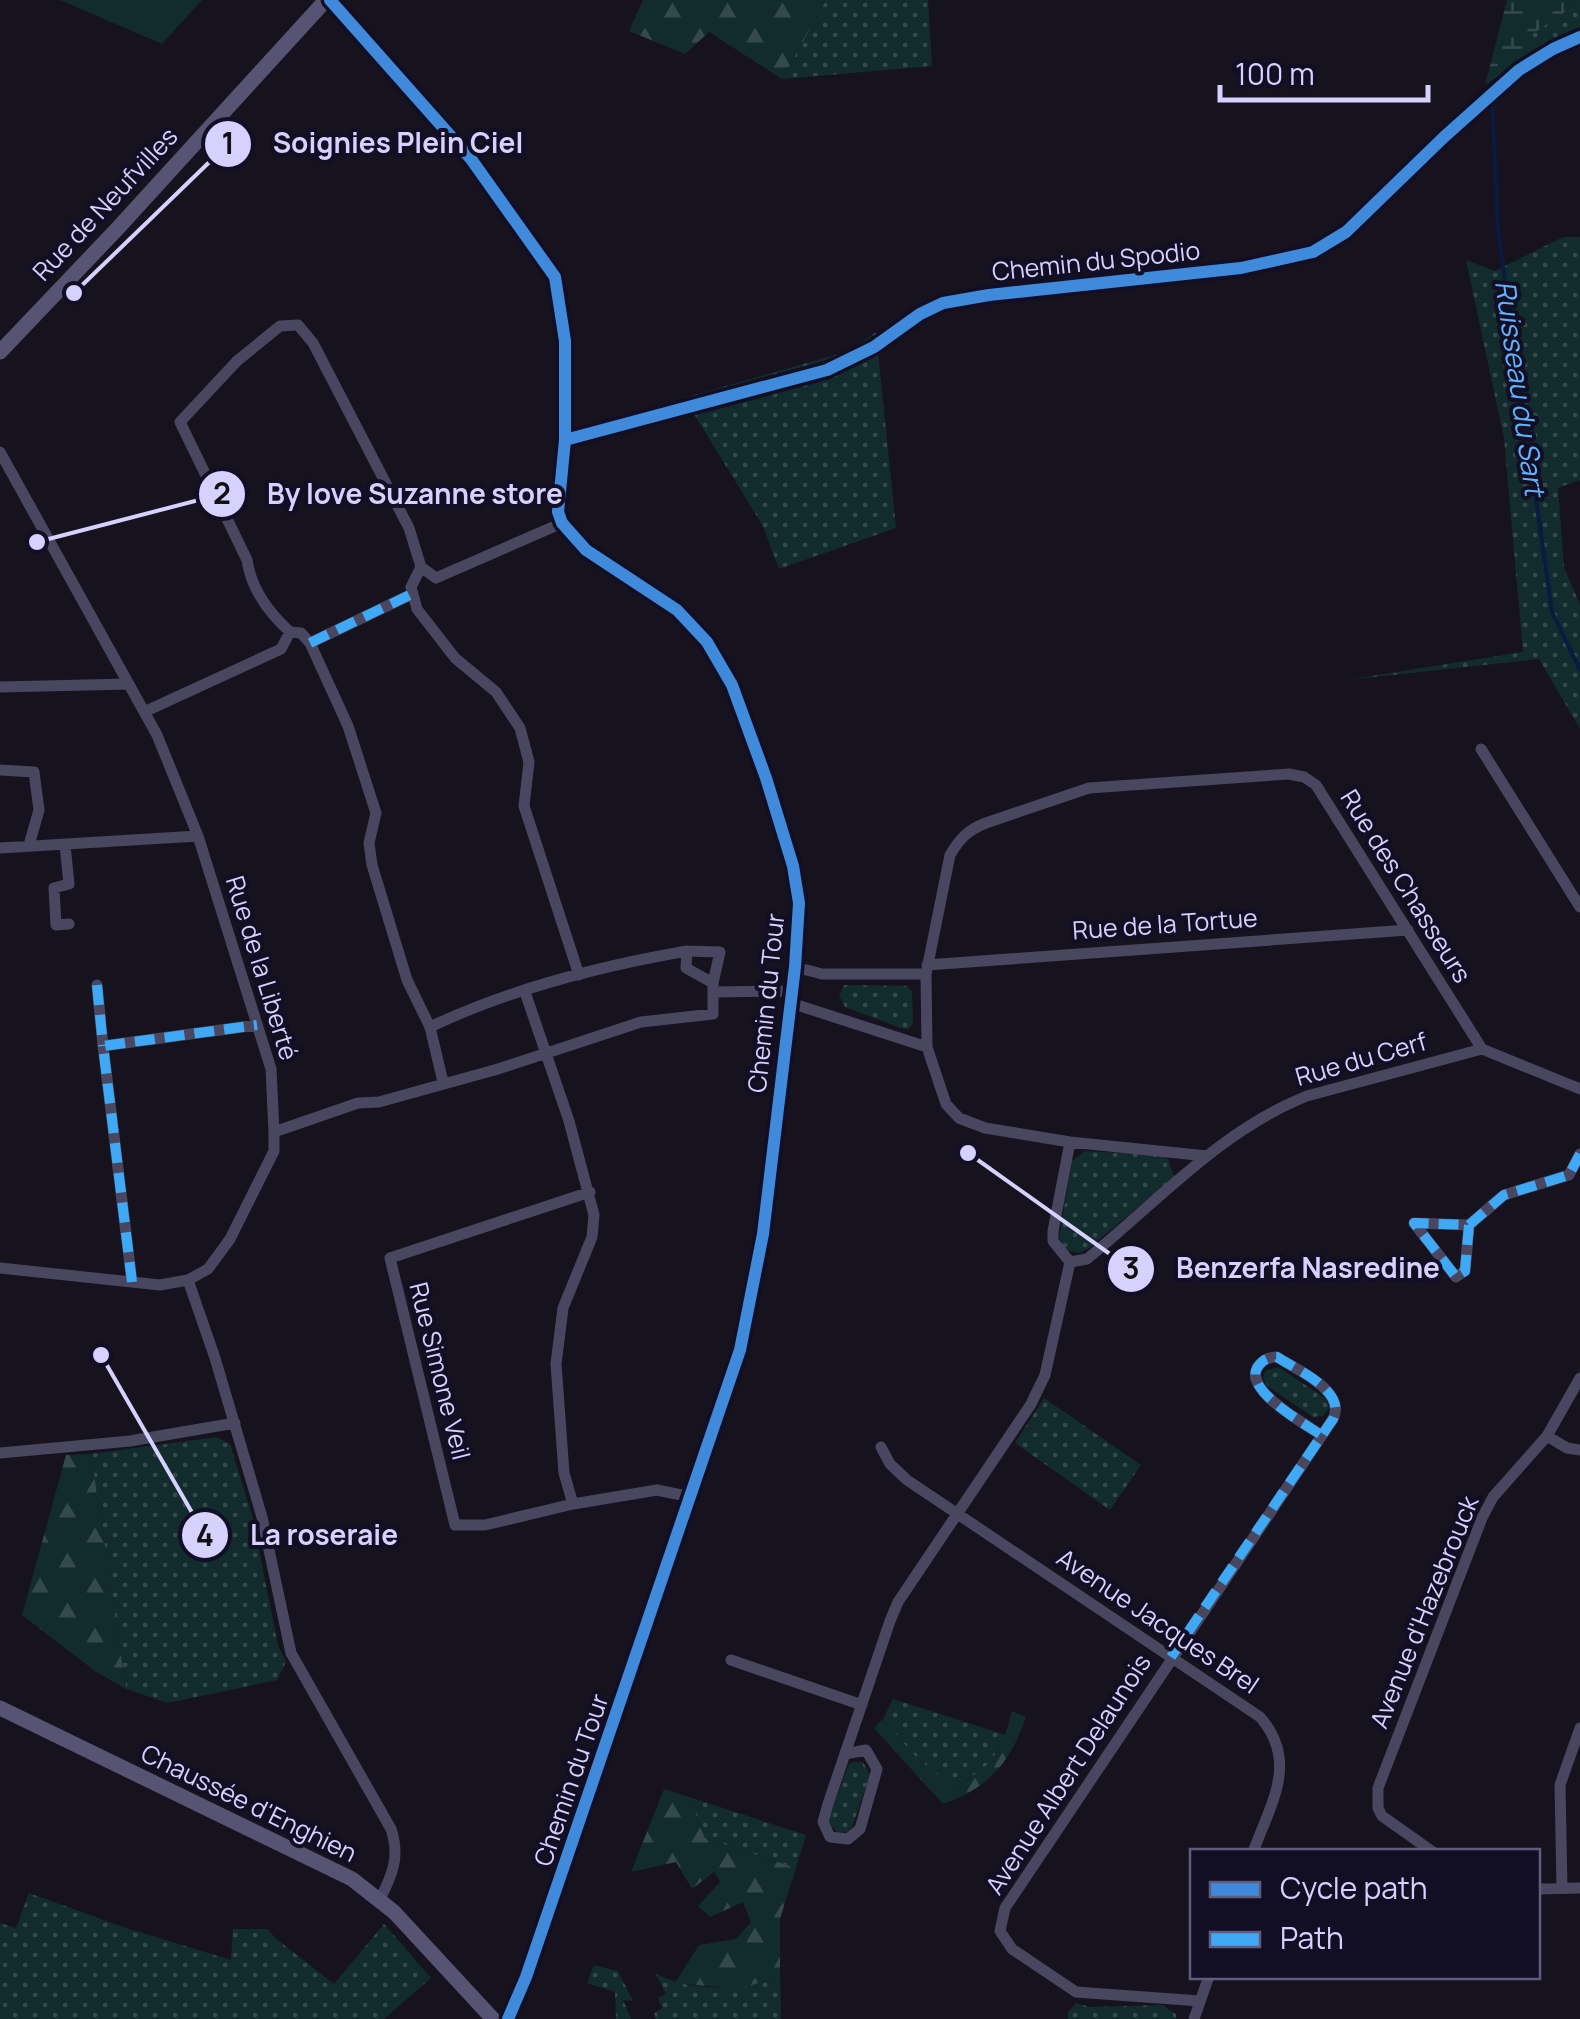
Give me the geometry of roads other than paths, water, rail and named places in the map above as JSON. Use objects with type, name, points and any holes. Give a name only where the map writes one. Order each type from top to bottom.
[{"type":"main road","name":"Rue de Neufvilles","points":[[0,352],[328,0]]},
{"type":"main road","name":"Chaussée d'Enghien","points":[[0,1708],[158,1788],[322,1862],[380,1899],[493,2019]]},
{"type":"street","points":[[328,0],[471,159],[555,277],[565,341],[565,440],[557,496],[562,523],[436,578],[421,568],[409,528],[313,343],[298,325],[280,326],[238,360],[180,422],[247,560],[258,595],[267,602],[275,618],[300,636],[348,726],[376,813],[369,843],[372,866],[402,967],[430,1027],[444,1082]]},
{"type":"street","name":"Chemin du Spodio","points":[[565,440],[827,370],[874,348],[920,314],[943,304],[989,295],[1241,268],[1312,252],[1346,232],[1444,136],[1519,70],[1580,37]]},
{"type":"street","name":"Rue de la Liberté","points":[[0,452],[157,735],[198,836],[272,1069],[274,1152],[230,1239],[208,1269],[188,1280]]},
{"type":"street","name":"Chemin du Tour","points":[[508,2019],[533,1958],[740,1350],[752,1299],[792,997],[799,903],[794,866],[772,796],[732,685],[707,642],[677,610],[586,550],[562,523]]},
{"type":"street","points":[[421,568],[411,587],[417,609],[456,658],[496,692],[520,728],[530,762],[524,806],[579,975]]},
{"type":"street","points":[[144,712],[281,649],[300,636],[412,594]]},
{"type":"street","points":[[0,687],[129,684]]},
{"type":"street","points":[[1481,749],[1580,907]]},
{"type":"street","points":[[0,770],[34,772],[40,810],[29,845]]},
{"type":"street","name":"Rue des Chasseurs","points":[[927,1047],[926,970],[950,854],[970,830],[1089,788],[1289,774],[1304,776],[1316,785],[1482,1049]]},
{"type":"street","points":[[0,848],[198,836]]},
{"type":"street","points":[[64,845],[69,884],[54,888],[56,925],[69,924]]},
{"type":"street","name":"Rue de la Tortue","points":[[795,967],[822,974],[926,970],[1408,930]]},
{"type":"street","points":[[274,1132],[358,1103],[378,1102],[498,1069],[641,1022],[712,1014],[720,952],[687,951],[627,962],[524,992],[430,1027]]},
{"type":"street","points":[[687,951],[686,968],[713,987],[792,997],[927,1047],[946,1104],[960,1118],[985,1128],[1070,1142],[1207,1156]]},
{"type":"street","points":[[97,986],[132,1282]]},
{"type":"street","points":[[524,992],[590,1192],[594,1215],[592,1237],[563,1308],[556,1364],[564,1474],[573,1504],[656,1490],[690,1498]]},
{"type":"street","points":[[103,1046],[257,1025]]},
{"type":"street","points":[[1482,1049],[1580,1089]]},
{"type":"street","name":"Rue du Cerf","points":[[1070,1262],[1087,1259],[1207,1156],[1257,1120],[1306,1096],[1482,1049]]},
{"type":"street","points":[[845,1754],[866,1750],[877,1769],[860,1828],[848,1839],[830,1836],[823,1822],[845,1754],[862,1704],[898,1602],[1032,1404],[1045,1375],[1070,1262],[1054,1241],[1054,1230],[1070,1142]]},
{"type":"street","points":[[1468,1225],[1465,1272],[1456,1277],[1414,1223],[1468,1225],[1504,1195],[1568,1175],[1580,1154]]},
{"type":"street","name":"Rue Simone Veil","points":[[573,1504],[485,1525],[455,1524],[390,1258],[590,1192]]},
{"type":"street","points":[[0,1268],[160,1285],[188,1280],[262,1517],[291,1654],[394,1839],[395,1865],[380,1899]]},
{"type":"street","points":[[1171,1658],[1338,1410],[1336,1399],[1278,1357],[1269,1357],[1255,1374],[1256,1383],[1263,1393],[1321,1435]]},
{"type":"street","name":"Avenue d'Hazebrouck","points":[[1428,1849],[1389,1824],[1378,1808],[1378,1788],[1482,1518],[1494,1498],[1547,1436],[1580,1378]]},
{"type":"street","points":[[0,1453],[130,1441],[235,1423]]},
{"type":"street","points":[[1547,1436],[1567,1448],[1580,1450]]},
{"type":"street","name":"Avenue Jacques Brel","points":[[881,1448],[906,1480],[1246,1706],[1274,1732],[1281,1766],[1253,1849]]},
{"type":"street","name":"Avenue Albert Delaunois","points":[[1171,1658],[1004,1908],[1000,1931],[1012,1949],[1076,1992],[1200,2002]]},
{"type":"street","points":[[731,1660],[862,1704]]},
{"type":"street","points":[[1562,1888],[1560,1785],[1580,1728]]},
{"type":"street","points":[[1540,1889],[1580,1888]]},
{"type":"street","points":[[1194,2019],[1207,1979]]},
{"type":"waterway","name":"Ruisseau du Sart","points":[[1492,100],[1498,230],[1552,612],[1580,670]]},
{"type":"place","name":"Soignies Plein Ciel","points":[[74,293]]},
{"type":"place","name":"By love Suzanne store","points":[[37,542]]},
{"type":"place","name":"Benzerfa Nasredine","points":[[968,1153]]},
{"type":"place","name":"La roseraie","points":[[101,1355]]}]
